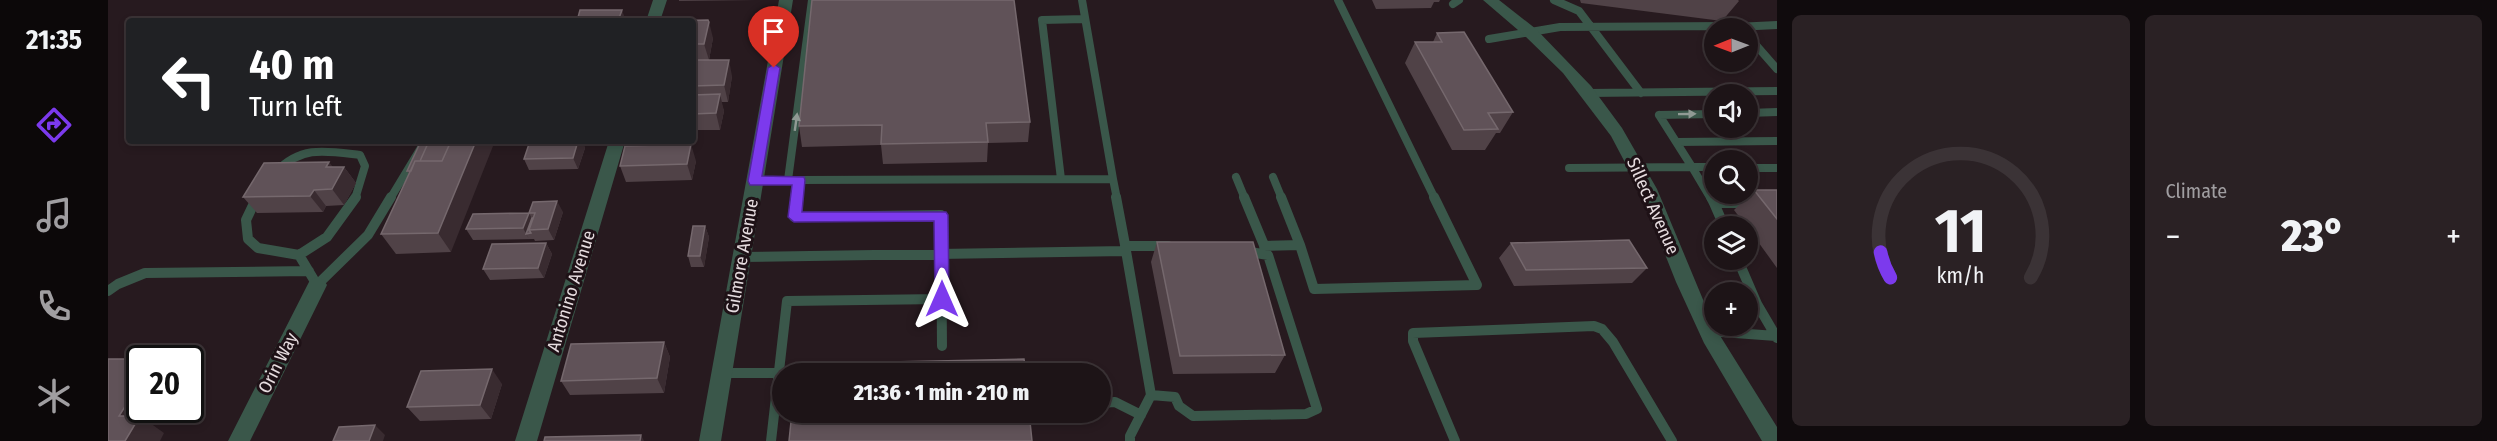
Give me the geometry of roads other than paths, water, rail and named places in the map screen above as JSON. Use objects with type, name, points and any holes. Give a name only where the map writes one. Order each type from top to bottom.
[{"type":"street","points":[[654,18],[660,0]]},
{"type":"street","name":"Gilmore Avenue","points":[[710,441],[786,0]]},
{"type":"street","name":"Sillect Avenue","points":[[1490,0],[1556,57],[1588,93],[1607,119],[1638,168],[1704,323]]},
{"type":"street","name":"Antonino Avenue","points":[[526,441],[616,144]]},
{"type":"street","name":"Orin Way","points":[[239,441],[313,278]]},
{"type":"street","name":"Sillect Avenue","points":[[1711,336],[1745,398],[1774,441]]},
{"type":"lane","points":[[788,180],[812,0]]},
{"type":"lane","points":[[1082,0],[1151,395],[1130,436],[1130,441]]},
{"type":"lane","points":[[1273,177],[1300,245],[1314,289],[1477,285],[1338,0]]},
{"type":"lane","points":[[1554,0],[1575,7],[1641,93]]},
{"type":"lane","points":[[1061,179],[1042,20],[1085,19]]},
{"type":"lane","points":[[1489,39],[1560,27],[1630,25],[1704,27]]},
{"type":"lane","points":[[1758,26],[1777,25]]},
{"type":"lane","points":[[1758,47],[1777,69]]},
{"type":"lane","points":[[1588,93],[1777,91]]},
{"type":"lane","points":[[1758,113],[1777,112]]},
{"type":"lane","points":[[1704,114],[1659,115],[1704,187]]},
{"type":"lane","points":[[1677,142],[1777,141]]},
{"type":"lane","points":[[108,291],[118,284],[145,273],[313,278],[368,235],[423,144]]},
{"type":"lane","points":[[265,186],[253,202],[246,220],[248,239],[258,248],[299,255],[327,237],[356,197],[365,166],[360,155],[304,152],[284,161],[272,177]]},
{"type":"lane","points":[[1569,168],[1704,167]]},
{"type":"lane","points":[[1758,168],[1777,168]]},
{"type":"lane","points":[[1151,395],[1175,397],[1179,406],[1193,416],[1306,414],[1317,409],[1267,251],[1236,177]]},
{"type":"lane","points":[[754,181],[1113,178]]},
{"type":"lane","points":[[799,180],[794,217],[941,215],[942,346]]},
{"type":"lane","points":[[1758,203],[1777,203]]},
{"type":"lane","points":[[1234,249],[1267,251],[1300,245]]},
{"type":"lane","points":[[741,257],[942,254],[1179,246]]},
{"type":"lane","points":[[299,255],[313,278]]},
{"type":"lane","points":[[1742,270],[1757,304],[1777,337]]},
{"type":"lane","points":[[779,363],[787,301],[942,299]]},
{"type":"lane","points":[[1455,441],[1413,341],[1413,333],[1594,326],[1602,329],[1613,342],[1672,441]]},
{"type":"lane","points":[[1758,335],[1777,337]]},
{"type":"lane","points":[[721,373],[772,373]]},
{"type":"lane","points":[[1111,402],[1115,402],[1141,415]]},
{"type":"lane","points":[[771,441],[773,423]]}]
